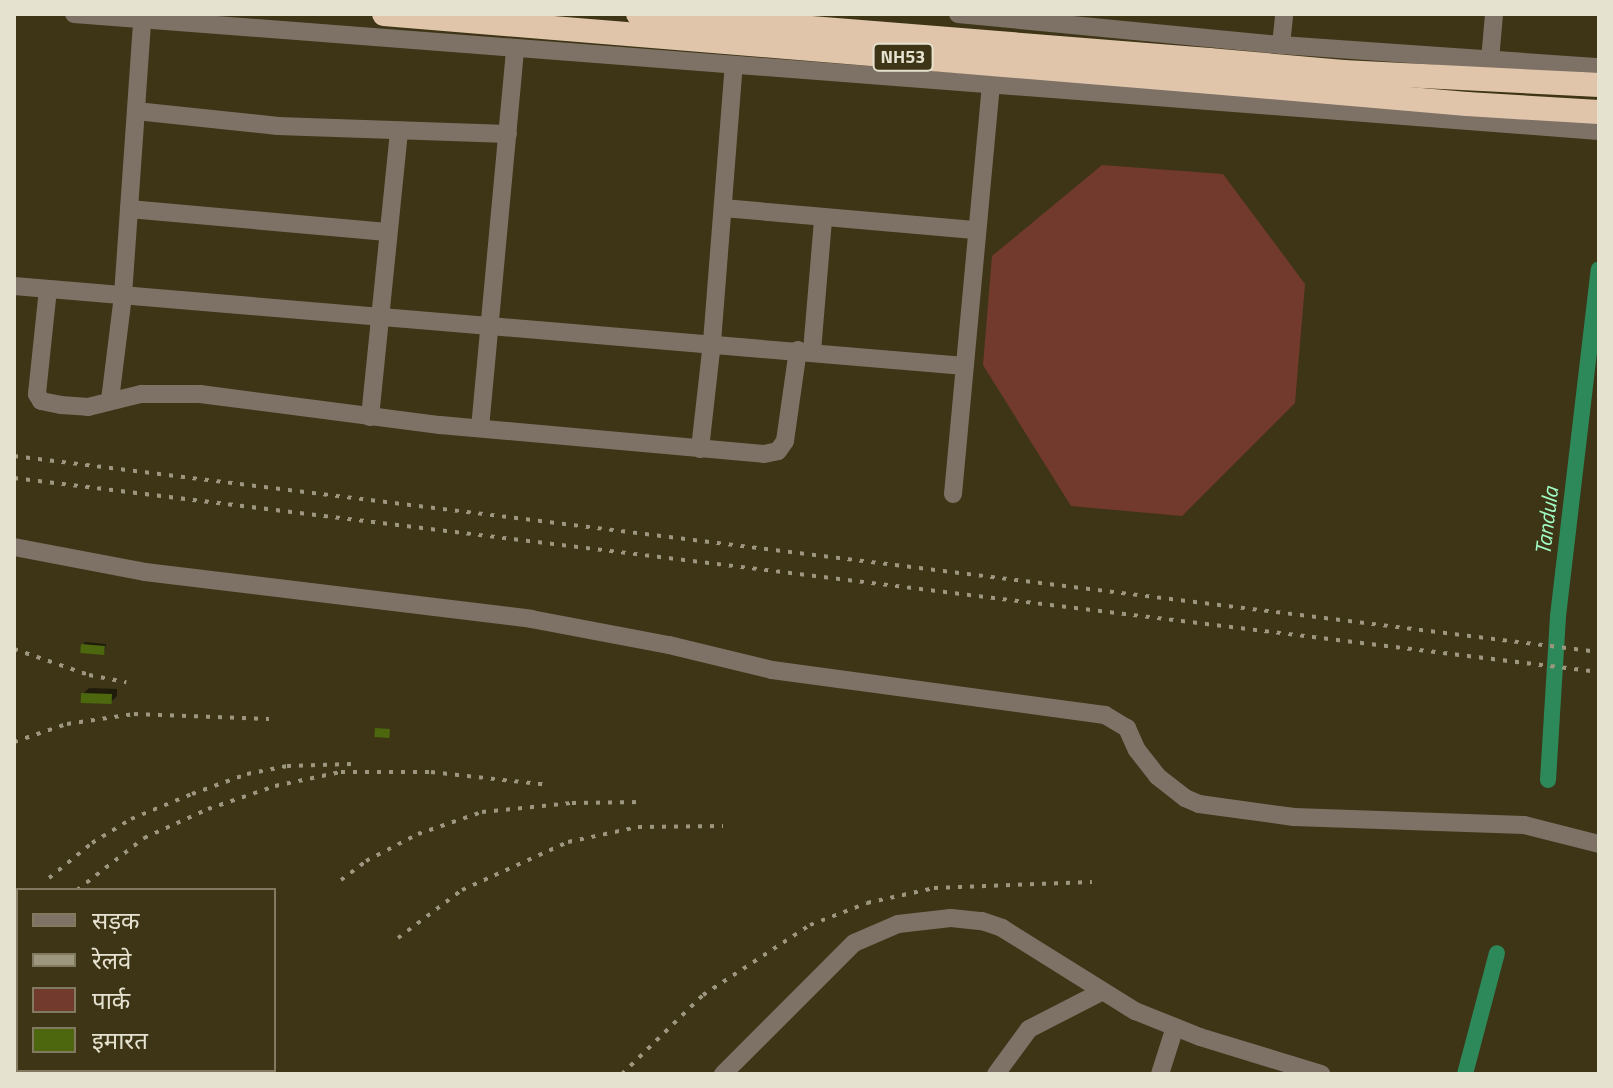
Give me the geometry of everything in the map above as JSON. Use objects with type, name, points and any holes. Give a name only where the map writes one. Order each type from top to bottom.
[{"type":"highway","name":"NH53","points":[[384,14],[1599,112]]},
{"type":"highway","name":"NH53","points":[[638,14],[1343,72],[1599,85]]},
{"type":"street","points":[[74,14],[1599,131]]},
{"type":"street","points":[[958,14],[1281,45],[1591,67]]},
{"type":"street","points":[[1281,45],[1284,14]]},
{"type":"street","points":[[1490,60],[1494,14]]},
{"type":"street","points":[[110,400],[123,295],[142,20]]},
{"type":"street","points":[[480,428],[515,49]]},
{"type":"street","points":[[1366,115],[1371,52]]},
{"type":"street","points":[[700,449],[712,342],[734,65]]},
{"type":"street","points":[[953,494],[991,84]]},
{"type":"street","points":[[136,111],[278,126],[508,134]]},
{"type":"street","points":[[370,417],[399,130]]},
{"type":"street","points":[[723,208],[977,230]]},
{"type":"street","points":[[129,209],[387,232]]},
{"type":"street","points":[[48,289],[37,385],[39,398],[46,403],[88,407],[141,394],[200,394],[370,417],[764,454],[778,451],[787,432],[805,351],[823,219]]},
{"type":"street","points":[[14,286],[380,318],[712,342],[965,366]]},
{"type":"street","points":[[14,547],[145,572],[531,619],[669,645],[772,670],[1092,713],[1124,725],[1137,750],[1157,776],[1185,798],[1199,804],[1294,817],[1524,825],[1599,844]]},
{"type":"street","points":[[723,1074],[854,943],[898,924],[951,918],[990,923],[1013,934],[1101,992],[1175,1027],[1321,1074]]},
{"type":"street","points":[[996,1074],[1029,1029],[1101,992]]},
{"type":"street","points":[[1160,1074],[1175,1027]]},
{"type":"green space","points":[[1102,165],[1223,174],[1305,284],[1295,403],[1182,516],[1071,506],[983,365],[992,256]]},
{"type":"building","points":[[81,644],[105,646],[104,655],[80,653]]},
{"type":"building","points":[[81,693],[112,694],[112,704],[81,703]]},
{"type":"building","points":[[375,728],[390,729],[389,738],[374,737]]},
{"type":"building","points":[[14,977],[16,1072],[111,1074],[14,1074]]},
{"type":"waterway","name":"Tandula","points":[[1548,780],[1558,616],[1599,269]]},
{"type":"waterway","name":"Tandula","points":[[1465,1074],[1497,953]]},
{"type":"railway","points":[[14,456],[1599,652]]},
{"type":"railway","points":[[14,478],[1599,672]]},
{"type":"railway","points":[[14,649],[89,675],[126,682]]},
{"type":"railway","points":[[14,742],[67,724],[134,714],[269,719]]},
{"type":"railway","points":[[49,878],[92,843],[131,819],[192,794],[247,774],[287,766],[351,764]]},
{"type":"railway","points":[[80,888],[144,838],[208,809],[275,786],[341,772],[431,772],[549,785]]},
{"type":"railway","points":[[341,880],[366,861],[418,834],[482,812],[572,803],[644,802]]},
{"type":"railway","points":[[398,938],[462,890],[568,842],[638,827],[723,826]]},
{"type":"railway","points":[[622,1074],[703,995],[810,925],[867,903],[934,888],[1092,882]]}]
